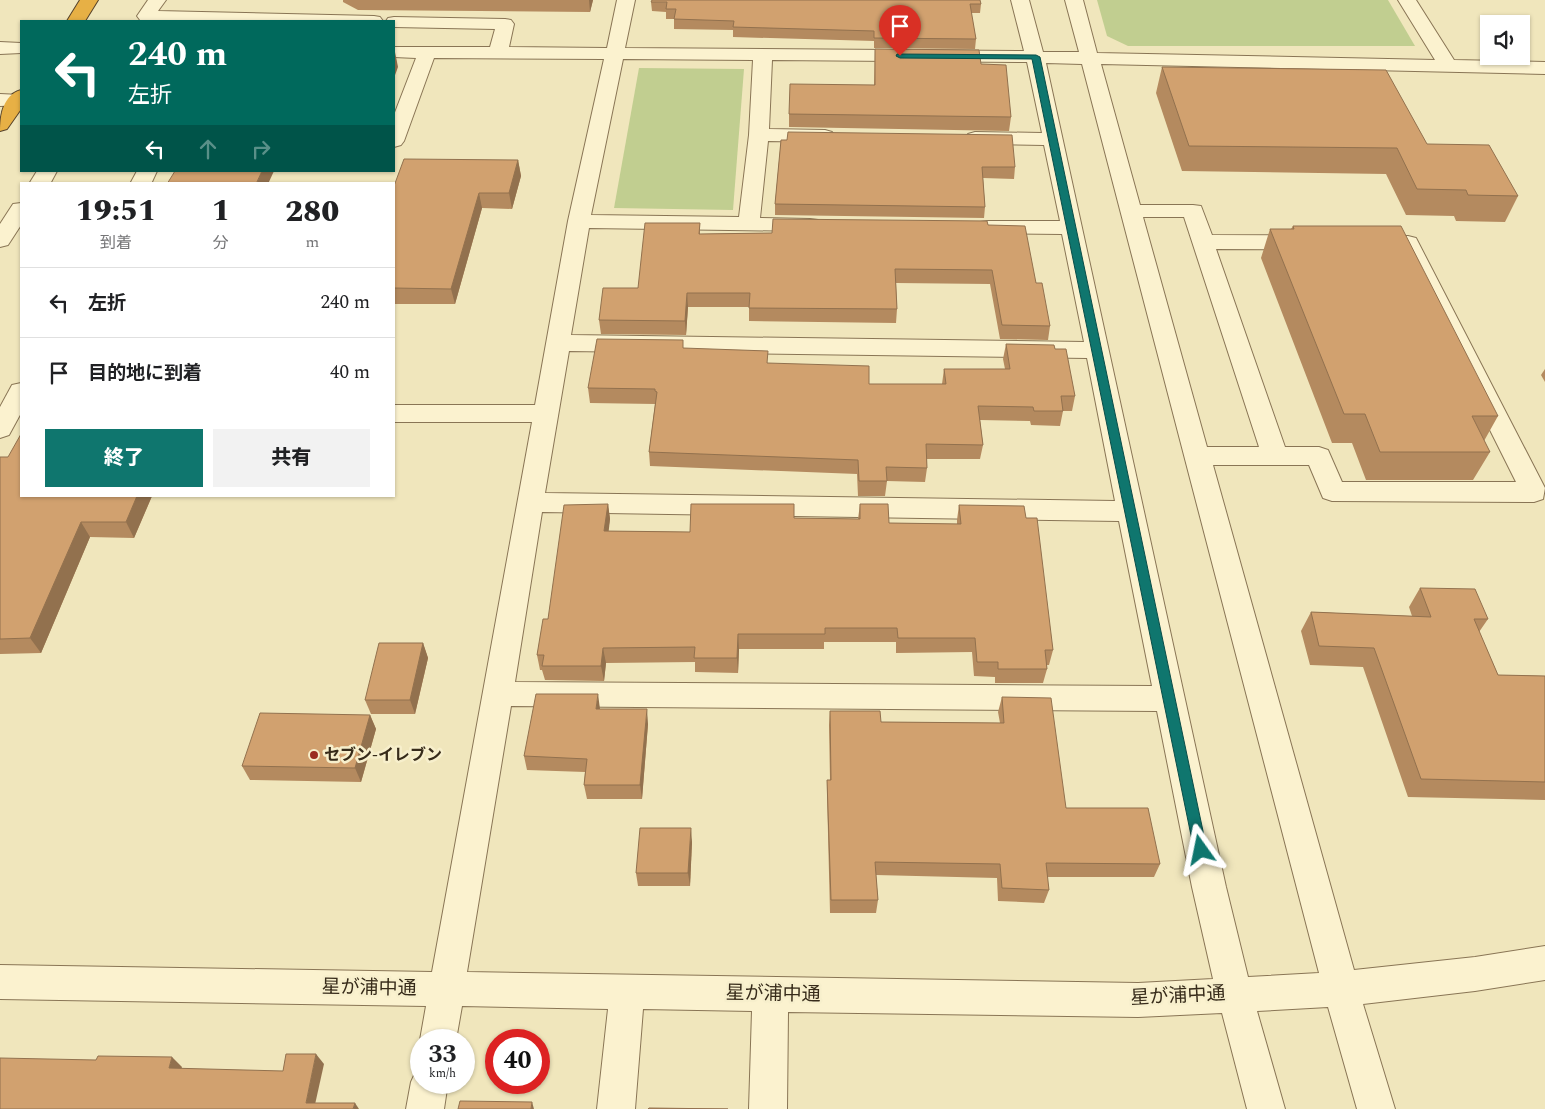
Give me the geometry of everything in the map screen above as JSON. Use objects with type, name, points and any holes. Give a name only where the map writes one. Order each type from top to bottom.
[{"type":"highway","points":[[77,20],[89,0]]},
{"type":"highway","points":[[0,125],[13,99]]},
{"type":"street","points":[[157,0],[146,16],[271,20]]},
{"type":"street","points":[[302,20],[312,0]]},
{"type":"street","points":[[440,1029],[579,221],[626,0]]},
{"type":"street","points":[[1020,0],[1036,57],[1208,887],[1234,993],[1266,1109]]},
{"type":"street","points":[[1074,0],[1341,989],[1376,1109]]},
{"type":"street","points":[[1407,0],[1448,66]]},
{"type":"street","points":[[395,22],[505,24],[498,53]]},
{"type":"street","points":[[0,48],[20,48]]},
{"type":"street","points":[[395,52],[1036,57],[1545,68]]},
{"type":"street","points":[[395,137],[427,52]]},
{"type":"street","points":[[749,224],[759,135],[763,54]]},
{"type":"street","points":[[759,135],[847,136]]},
{"type":"street","points":[[955,138],[1053,139]]},
{"type":"street","points":[[0,240],[20,210]]},
{"type":"street","points":[[1131,211],[1192,211],[1275,456]]},
{"type":"street","points":[[579,221],[828,225]]},
{"type":"street","points":[[964,227],[1072,228]]},
{"type":"street","points":[[1197,456],[1319,456],[1332,490],[1534,492],[1408,243],[1203,242]]},
{"type":"street","points":[[559,343],[1097,350]]},
{"type":"street","points":[[0,428],[20,394]]},
{"type":"street","points":[[395,413],[546,414]]},
{"type":"street","points":[[531,502],[1130,511]]},
{"type":"street","points":[[498,694],[1169,698]]},
{"type":"street","name":"星が浦中通","points":[[0,982],[1138,1000],[1234,993],[1341,989],[1475,974],[1545,963]]},
{"type":"street","points":[[616,1109],[627,992]]},
{"type":"street","points":[[768,1109],[770,994]]},
{"type":"street","points":[[425,1109],[428,1094]]},
{"type":"green space","points":[[1097,0],[1388,0],[1415,46],[1128,46],[1107,36]]},
{"type":"green space","points":[[639,68],[744,69],[733,210],[614,208]]},
{"type":"building","points":[[652,0],[980,0],[981,4],[970,4],[976,39],[874,38],[874,31],[733,27],[734,21],[674,19],[676,9],[666,9],[667,2],[651,2]]},
{"type":"building","points":[[875,49],[979,50],[981,64],[1006,65],[1011,117],[789,114],[790,84],[875,85]]},
{"type":"building","points":[[1162,67],[1386,70],[1427,144],[1489,145],[1518,196],[1468,195],[1466,190],[1417,189],[1397,148],[1189,146]]},
{"type":"building","points":[[788,132],[1012,135],[1015,167],[982,167],[985,207],[775,204],[781,140],[787,140]]},
{"type":"building","points":[[404,159],[518,160],[509,193],[479,193],[451,289],[395,288],[395,183]]},
{"type":"building","points":[[174,172],[262,172],[257,182],[168,182]]},
{"type":"building","points":[[773,219],[987,221],[988,225],[1025,226],[1036,283],[1042,283],[1050,326],[1002,325],[992,270],[895,269],[897,309],[749,308],[750,293],[687,293],[685,321],[599,320],[603,288],[638,288],[645,223],[700,223],[699,234],[772,233]]},
{"type":"building","points":[[1293,226],[1401,226],[1498,416],[1472,416],[1490,452],[1380,452],[1365,414],[1344,414],[1270,229],[1294,229]]},
{"type":"building","points":[[597,339],[683,340],[683,348],[768,351],[767,363],[869,366],[869,384],[946,384],[944,369],[1010,369],[1006,344],[1054,345],[1055,349],[1066,349],[1075,396],[1061,396],[1063,411],[1034,411],[1033,407],[978,406],[983,445],[926,444],[927,468],[886,467],[887,481],[859,481],[858,460],[649,452],[657,392],[655,389],[588,388]]},
{"type":"building","points":[[20,436],[20,497],[137,497],[126,522],[81,522],[30,638],[0,639],[0,457],[8,457]]},
{"type":"building","points":[[608,504],[604,531],[690,532],[691,504],[794,504],[794,518],[860,519],[860,504],[888,504],[889,523],[961,524],[959,505],[1024,506],[1026,518],[1037,518],[1053,650],[1045,650],[1047,669],[998,669],[998,662],[977,662],[975,638],[898,638],[897,628],[825,628],[825,634],[738,634],[737,658],[694,658],[695,647],[603,648],[601,666],[542,666],[544,655],[537,655],[543,619],[548,619],[564,505]]},
{"type":"building","points":[[1420,588],[1475,589],[1488,619],[1474,619],[1498,675],[1545,676],[1545,782],[1421,779],[1374,648],[1319,646],[1311,612],[1431,617]]},
{"type":"building","points":[[379,643],[423,643],[410,700],[365,700]]},
{"type":"building","points":[[536,694],[598,694],[596,709],[647,709],[640,785],[584,785],[587,759],[524,756]]},
{"type":"building","points":[[1002,697],[1051,698],[1066,808],[1148,808],[1160,864],[1046,863],[1049,890],[1002,888],[1000,864],[875,862],[878,900],[831,900],[827,780],[831,780],[830,711],[880,711],[881,722],[1004,723]]},
{"type":"building","name":"セブン-イレブン","points":[[260,713],[370,715],[355,768],[242,766]]},
{"type":"building","points":[[640,828],[691,828],[688,873],[636,873]]},
{"type":"building","points":[[286,1054],[316,1054],[306,1103],[355,1103],[353,1109],[0,1109],[0,1058],[96,1060],[98,1056],[172,1057],[169,1068],[283,1071]]},
{"type":"building","points":[[460,1101],[532,1102],[531,1109],[458,1109]]},
{"type":"building","points":[[649,1108],[728,1109],[648,1109]]},
{"type":"place","name":"セブン-イレブン","points":[[314,755]]},
{"type":"route","points":[[900,56],[1036,57],[1201,850]]}]
